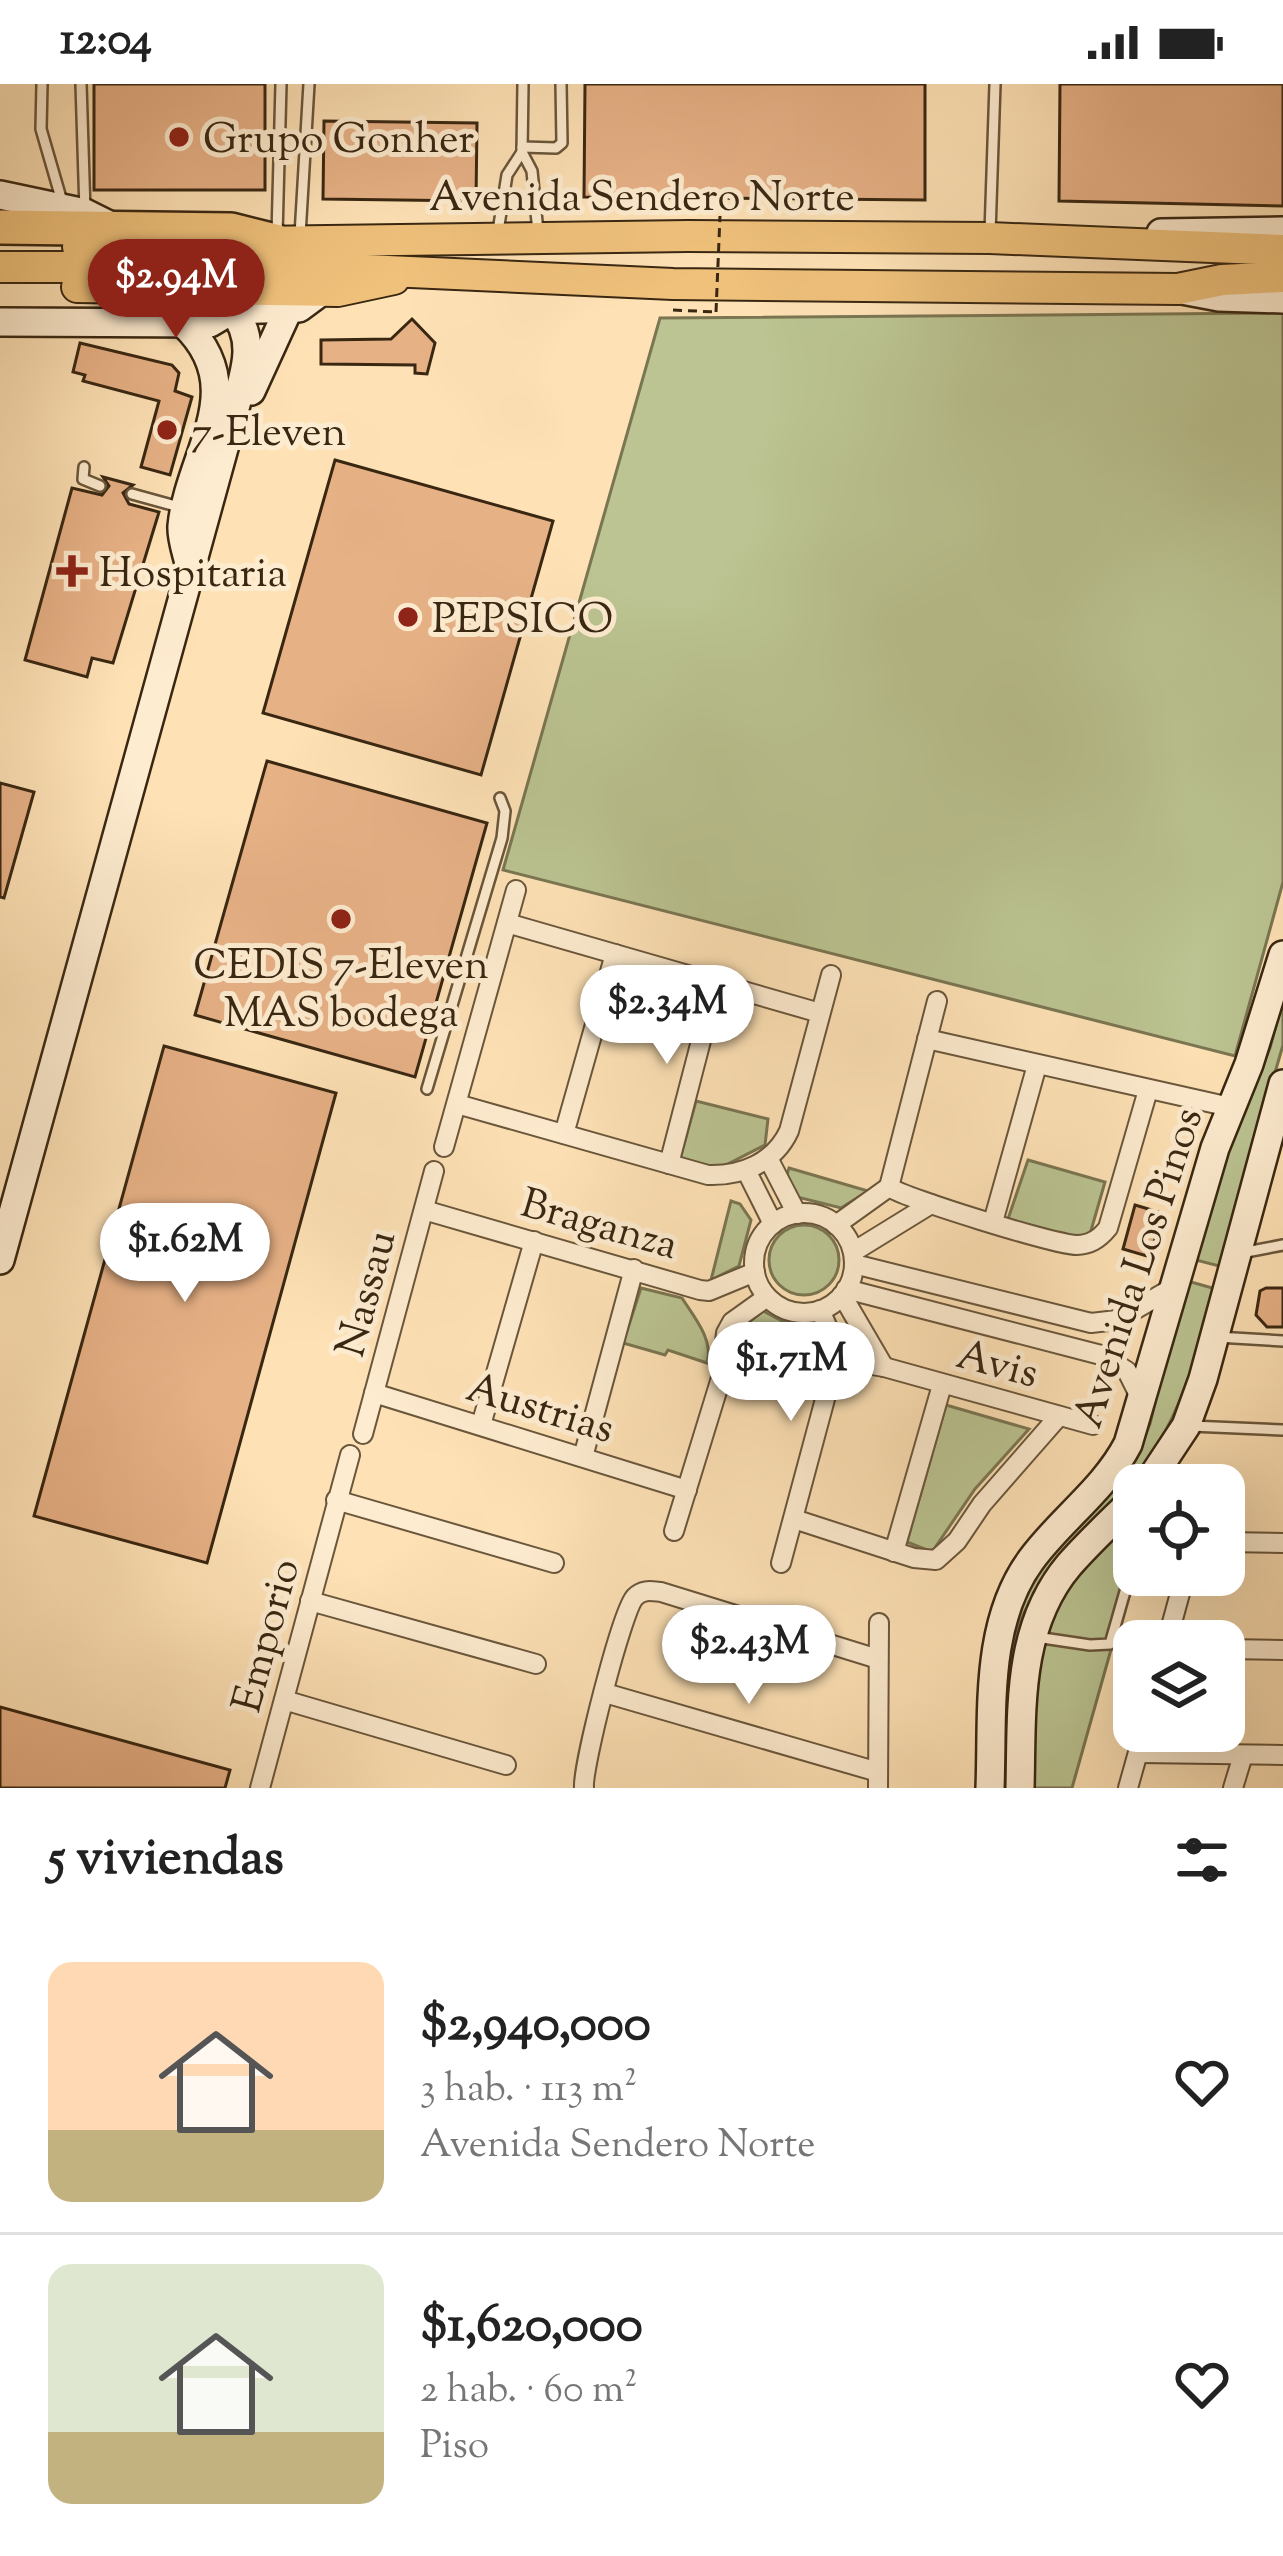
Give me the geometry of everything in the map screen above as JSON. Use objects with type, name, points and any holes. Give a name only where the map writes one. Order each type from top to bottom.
[{"type":"highway","points":[[2,224],[84,221],[231,230],[284,241]]},
{"type":"main road","name":"Avenida Sendero Norte","points":[[2,224],[168,256],[674,284],[1178,289],[1222,280],[1283,277]]},
{"type":"main road","name":"Avenida Sendero Norte","points":[[0,267],[168,256],[284,241],[498,236],[990,238],[1283,250]]},
{"type":"main road","points":[[0,286],[322,291],[373,286],[416,271]]},
{"type":"street","points":[[1105,242],[1154,233],[1283,231]]},
{"type":"street","name":"Avenida Sendero Norte","points":[[1178,289],[1220,297],[1283,299]]},
{"type":"street","points":[[0,308],[290,308],[304,306],[322,291]]},
{"type":"street","points":[[196,511],[290,308]]},
{"type":"street","points":[[0,322],[210,323],[232,310]]},
{"type":"street","points":[[223,449],[248,356],[247,335],[232,310]]},
{"type":"street","points":[[0,1260],[190,571],[216,386],[202,344],[184,324]]},
{"type":"street","points":[[444,1147],[516,890]]},
{"type":"street","points":[[507,923],[820,1013]]},
{"type":"street","points":[[564,1135],[615,954]]},
{"type":"street","name":"Avenida Los Pinos","points":[[990,1788],[995,1667],[1006,1608],[1030,1561],[1116,1464],[1143,1402],[1177,1276],[1283,956]]},
{"type":"street","points":[[457,1104],[708,1175],[746,1170],[778,1150],[789,1131],[830,975]]},
{"type":"street","points":[[669,1164],[716,983]]},
{"type":"street","points":[[836,1225],[889,1186],[937,1001]]},
{"type":"street","points":[[927,1039],[1230,1108]]},
{"type":"street","points":[[992,1222],[1037,1065]]},
{"type":"street","name":"Avenida Los Pinos","points":[[1164,1464],[1186,1426],[1275,1138],[1283,1084]]},
{"type":"street","points":[[889,1186],[931,1204],[1080,1245],[1101,1237],[1115,1209],[1148,1090]]},
{"type":"street","points":[[768,1158],[796,1214]]},
{"type":"street","points":[[746,1170],[773,1224]]},
{"type":"street","name":"Nassau","points":[[363,1434],[434,1171]]},
{"type":"street","points":[[931,1204],[853,1258],[844,1292],[820,1310],[792,1311],[767,1297],[755,1273],[754,1254],[761,1238],[773,1224],[796,1214],[811,1214],[836,1225],[853,1258],[1013,1306],[1102,1324],[1132,1314],[1177,1276],[1232,1266]]},
{"type":"street","name":"Braganza","points":[[424,1210],[709,1291],[755,1273]]},
{"type":"street","points":[[481,1425],[534,1240]]},
{"type":"street","points":[[583,1457],[634,1269]]},
{"type":"street","points":[[844,1292],[1007,1329],[1114,1361],[1127,1371],[1143,1402]]},
{"type":"street","points":[[844,1292],[884,1367]]},
{"type":"street","points":[[674,1531],[721,1378],[732,1322],[767,1297]]},
{"type":"street","points":[[1007,1329],[1013,1306]]},
{"type":"street","points":[[781,1563],[832,1373],[842,1360],[820,1310]]},
{"type":"street","name":"Avis","points":[[842,1360],[884,1367],[1094,1425]]},
{"type":"street","points":[[894,1552],[941,1385]]},
{"type":"street","name":"Austrias","points":[[374,1393],[687,1490]]},
{"type":"street","points":[[794,1520],[928,1561],[946,1554],[982,1504],[1059,1416]]},
{"type":"street","name":"Emporio","points":[[260,1788],[350,1455]]},
{"type":"street","points":[[336,1500],[554,1563]]},
{"type":"street","points":[[1020,1788],[1024,1671],[1031,1636],[1046,1599],[1069,1565],[1113,1520]]},
{"type":"street","points":[[1245,1542],[1283,1543]]},
{"type":"street","points":[[584,1788],[589,1748],[628,1608],[645,1591],[878,1659]]},
{"type":"street","points":[[310,1600],[536,1664]]},
{"type":"street","points":[[605,1694],[878,1780],[879,1623]]},
{"type":"street","points":[[1245,1649],[1283,1650]]},
{"type":"street","points":[[284,1700],[506,1765]]},
{"type":"street","points":[[1129,1788],[1138,1753],[1283,1755]]},
{"type":"street","points":[[1233,1788],[1243,1755]]},
{"type":"lane","points":[[42,84],[41,129],[84,221]]},
{"type":"lane","points":[[81,84],[84,221]]},
{"type":"lane","points":[[281,84],[284,241]]},
{"type":"lane","points":[[284,241],[309,84]]},
{"type":"lane","points":[[523,84],[522,150],[532,170],[538,236]]},
{"type":"lane","points":[[522,150],[556,148],[562,143],[561,84]]},
{"type":"lane","points":[[990,238],[995,84]]},
{"type":"lane","points":[[498,236],[507,175],[522,150]]},
{"type":"lane","points":[[84,467],[83,479],[100,486]]},
{"type":"lane","points":[[132,494],[196,511]]},
{"type":"lane","points":[[427,1089],[502,838],[505,811],[500,798]]},
{"type":"lane","points":[[1232,1266],[1283,1245]]},
{"type":"lane","points":[[1214,1336],[1283,1341]]},
{"type":"lane","points":[[1186,1426],[1283,1430]]},
{"type":"lane","points":[[1031,1636],[1090,1646],[1110,1644],[1124,1596]]},
{"type":"path","points":[[716,312],[720,217]]},
{"type":"green space","points":[[1283,313],[1283,882],[1235,1056],[503,870],[660,318]]},
{"type":"green space","points":[[1283,999],[1283,1045],[1219,1266],[1192,1259],[1215,1177],[1270,1048]]},
{"type":"green space","points":[[696,1101],[768,1119],[765,1145],[716,1170],[680,1159]]},
{"type":"green space","points":[[1028,1160],[1105,1182],[1088,1241],[1008,1219]]},
{"type":"green space","points":[[789,1168],[868,1191],[841,1208],[797,1197],[786,1178]]},
{"type":"green space","points":[[731,1201],[740,1204],[751,1220],[739,1266],[711,1280]]},
{"type":"green space","points":[[804,1225],[829,1235],[839,1260],[829,1285],[804,1295],[779,1285],[769,1260],[779,1235]]},
{"type":"green space","points":[[1184,1280],[1216,1289],[1169,1425],[1145,1464],[1127,1464],[1150,1424]]},
{"type":"green space","points":[[641,1288],[682,1298],[705,1337],[707,1363],[668,1350],[665,1355],[623,1343]]},
{"type":"green space","points":[[763,1311],[786,1323],[812,1326],[820,1355],[737,1331]]},
{"type":"green space","points":[[946,1405],[1029,1429],[975,1489],[932,1552],[907,1542]]},
{"type":"green space","points":[[1113,1480],[1113,1503],[1063,1555],[1023,1615],[1009,1678],[1008,1788],[996,1788],[1003,1640],[1036,1569]]},
{"type":"green space","points":[[1113,1536],[1113,1596],[1126,1596],[1119,1620],[1113,1620],[1113,1643],[1072,1788],[1030,1788],[1031,1687],[1055,1604]]},
{"type":"building","name":"Grupo Gonher","points":[[94,84],[265,84],[265,190],[94,190]]},
{"type":"building","points":[[585,84],[925,84],[925,200],[584,197]]},
{"type":"building","points":[[1060,84],[1283,84],[1283,206],[1059,201]]},
{"type":"building","points":[[324,121],[477,123],[476,201],[323,199]]},
{"type":"building","points":[[412,319],[435,343],[427,374],[415,373],[415,365],[321,364],[321,340],[391,339]]},
{"type":"building","points":[[80,343],[172,365],[179,373],[175,391],[192,397],[170,475],[141,467],[159,401],[83,381],[85,375],[73,372]]},
{"type":"building","name":"PEPSICO","points":[[335,460],[553,521],[481,775],[263,713]]},
{"type":"building","points":[[103,477],[133,485],[123,493],[129,504],[159,512],[113,663],[92,658],[87,677],[25,660],[72,488],[102,495],[109,486]]},
{"type":"building","name":"CEDIS 7-Eleven MAS bodega","points":[[267,761],[487,823],[415,1077],[195,1015]]},
{"type":"building","points":[[0,783],[34,792],[4,898],[0,897]]},
{"type":"building","points":[[164,1046],[336,1093],[207,1563],[34,1516]]},
{"type":"building","points":[[1135,1205],[1162,1213],[1150,1257],[1123,1249]]},
{"type":"building","points":[[1283,1288],[1283,1327],[1267,1327],[1256,1315],[1260,1291]]},
{"type":"building","points":[[0,1707],[230,1770],[225,1788],[0,1788]]},
{"type":"place","name":"Grupo Gonher","points":[[179,137]]},
{"type":"place","name":"7-Eleven","points":[[167,430]]},
{"type":"place","name":"Hospitaria","points":[[72,571]]},
{"type":"place","name":"PEPSICO","points":[[408,617]]},
{"type":"place","name":"CEDIS 7-Eleven MAS bodega","points":[[341,919]]}]
